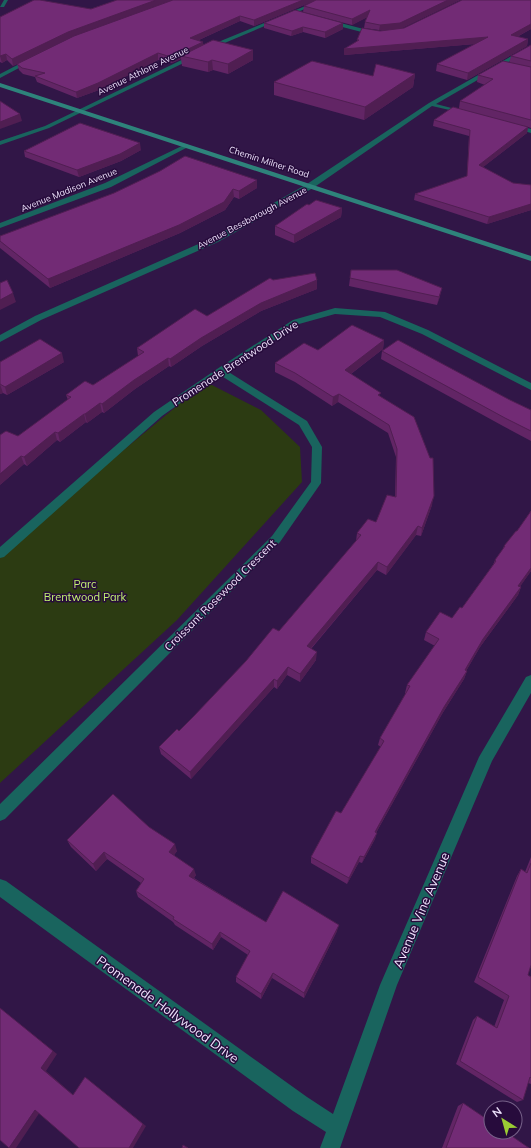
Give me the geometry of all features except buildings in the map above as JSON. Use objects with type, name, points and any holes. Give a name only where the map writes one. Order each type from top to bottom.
[{"type":"street","points":[[2,6],[6,0]]},
{"type":"street","name":"Avenue Athlone Avenue","points":[[0,143],[47,126],[157,75],[225,40],[324,0]]},
{"type":"street","points":[[293,12],[301,14]]},
{"type":"street","points":[[324,21],[362,31],[379,34],[386,33]]},
{"type":"street","name":"Avenue Bessborough Avenue","points":[[0,339],[38,318],[215,240],[310,186],[431,104],[531,47]]},
{"type":"street","points":[[0,76],[40,56]]},
{"type":"street","points":[[501,65],[510,67]]},
{"type":"street","name":"Chemin Milner Road","points":[[0,85],[531,259]]},
{"type":"street","points":[[431,104],[471,115]]},
{"type":"street","points":[[508,125],[531,131]]},
{"type":"street","name":"Avenue Madison Avenue","points":[[0,226],[108,186],[186,146]]},
{"type":"street","name":"Promenade Brentwood Drive","points":[[0,554],[158,414],[220,371],[296,322],[335,310],[382,314],[425,332],[531,387]]},
{"type":"street","name":"Croissant Rosewood Crescent","points":[[0,814],[276,539],[316,483],[317,447],[303,423],[220,371]]},
{"type":"street","name":"Avenue Vine Avenue","points":[[330,1148],[389,985],[486,758],[531,681]]},
{"type":"street","name":"Promenade Hollywood Drive","points":[[0,887],[300,1104],[337,1128]]},
{"type":"green space","name":"Parc Brentwood Park","points":[[206,382],[261,410],[300,447],[302,482],[177,620],[0,783],[0,552]]}]
